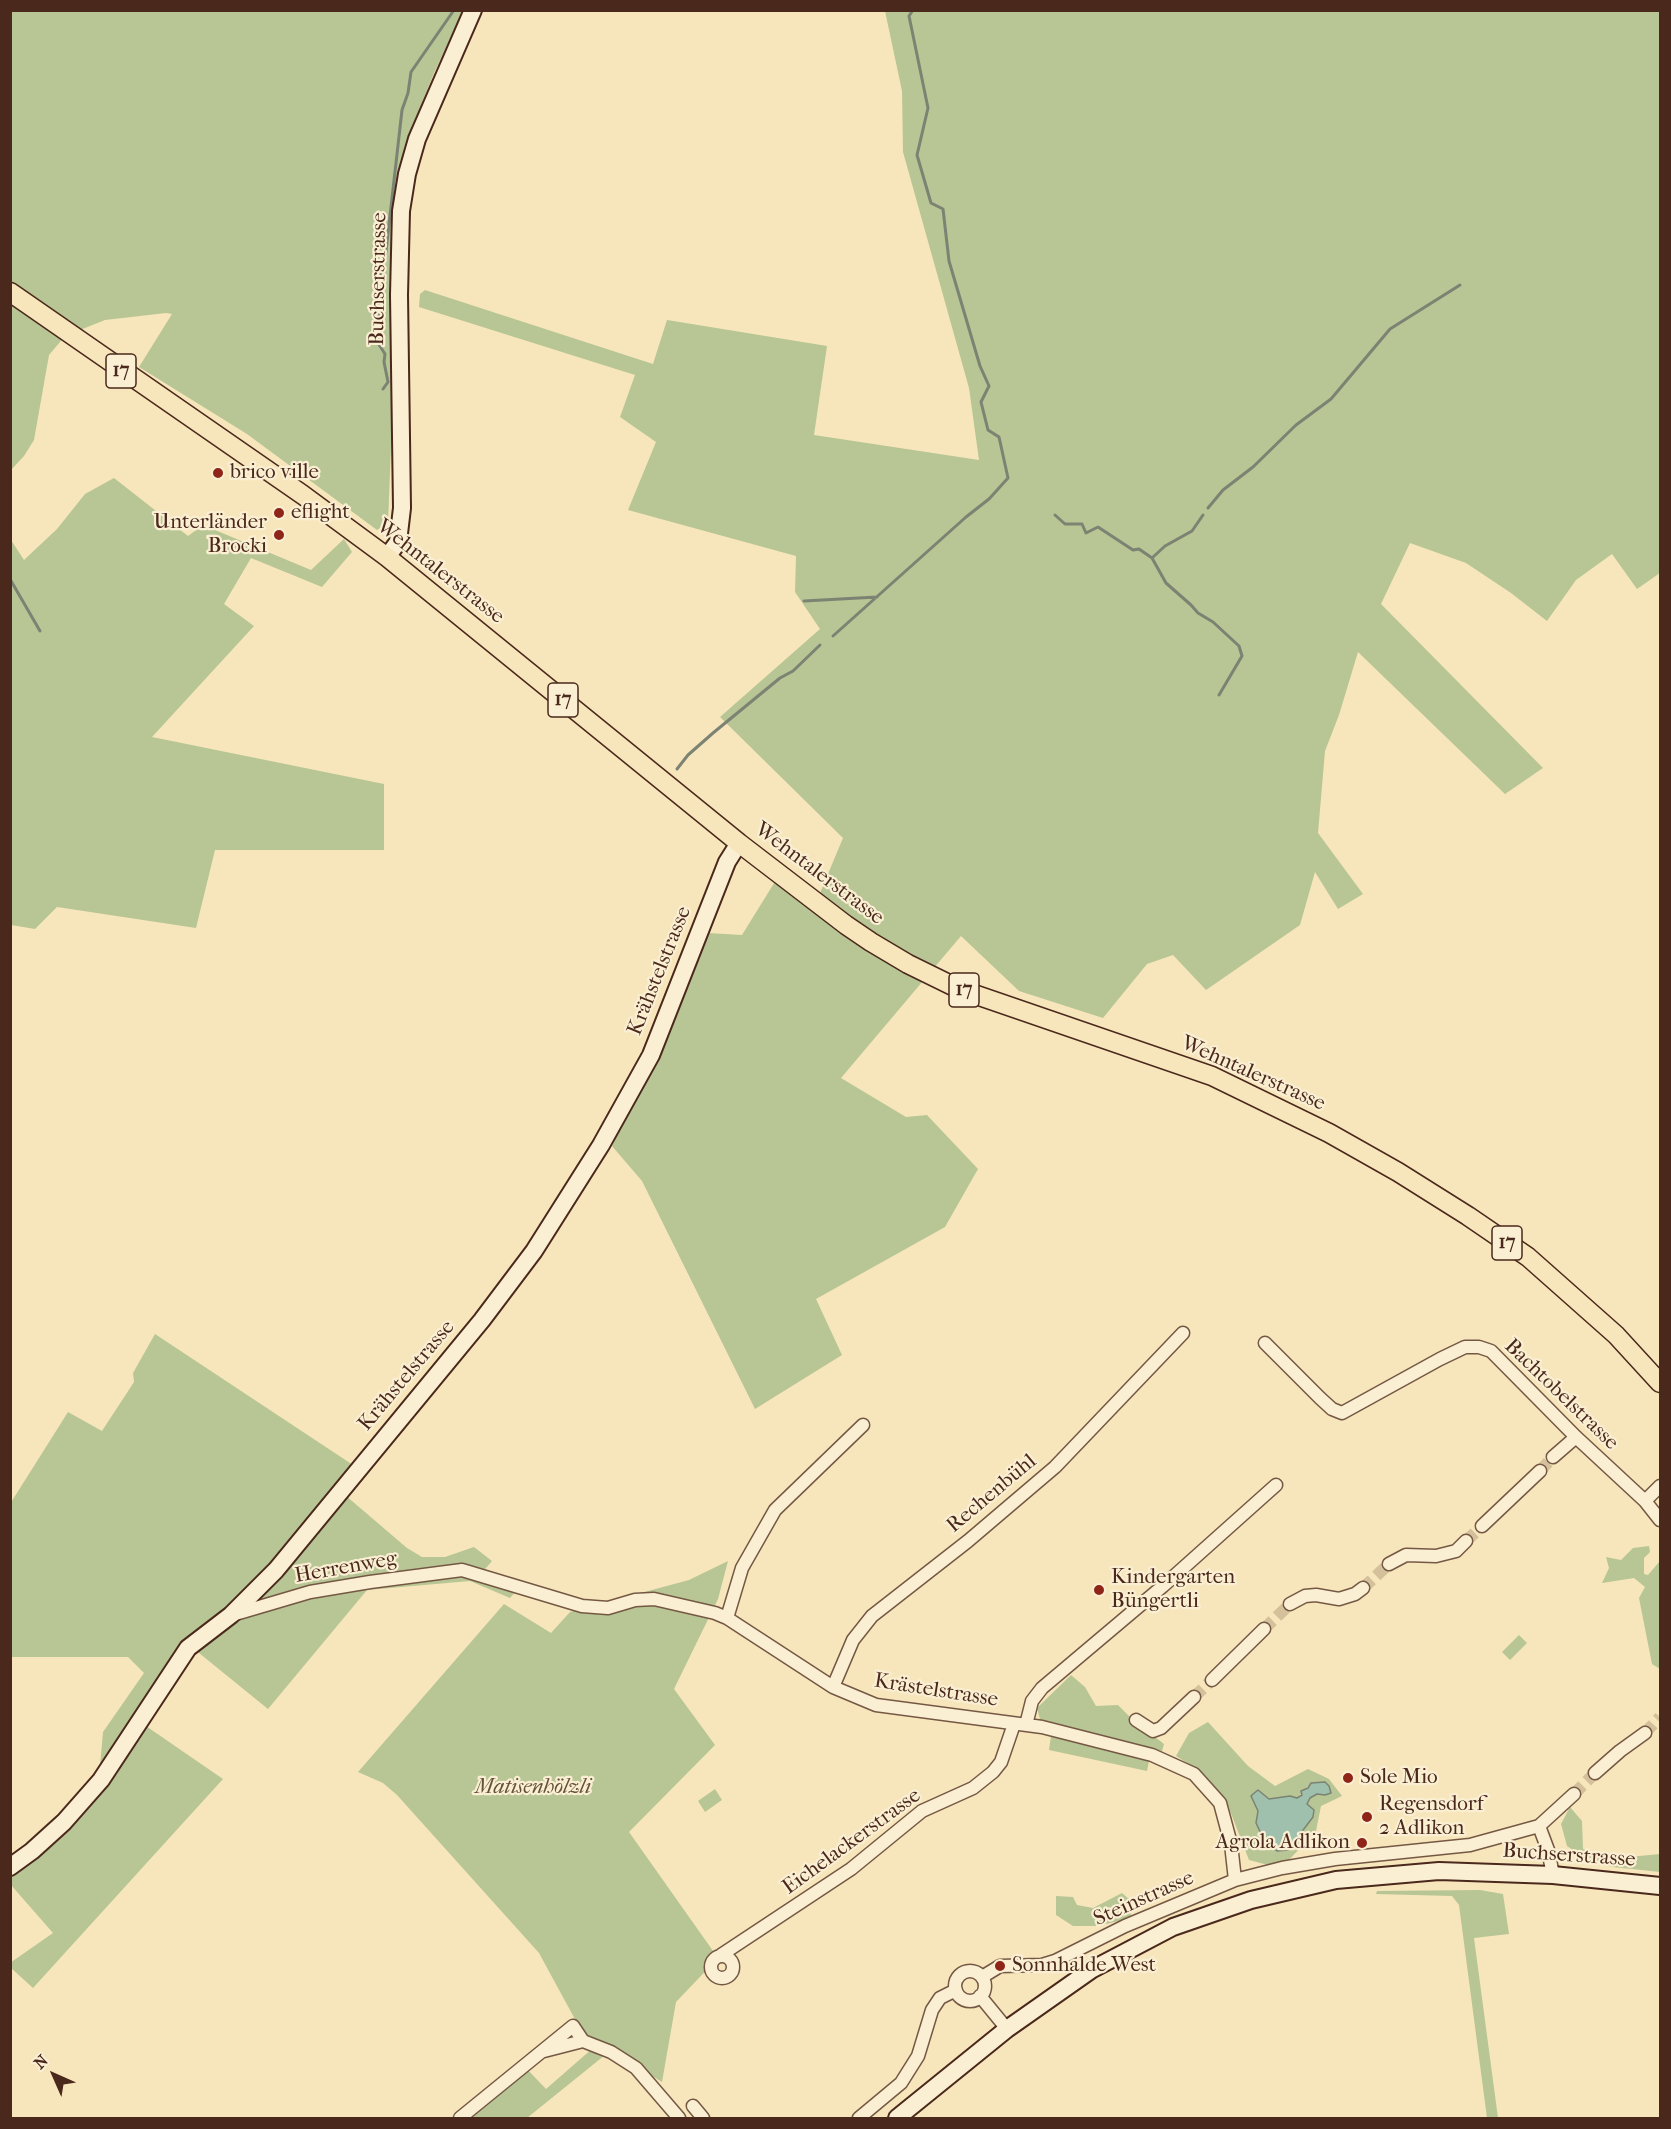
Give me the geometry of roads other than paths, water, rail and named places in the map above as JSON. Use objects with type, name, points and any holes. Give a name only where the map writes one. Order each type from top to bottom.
[{"type":"main road","name":"Buchserstrasse","points":[[387,557],[398,542],[402,508],[399,295],[401,211],[407,174],[417,139],[473,10]]},
{"type":"main road","name":"Wehntalerstrasse","points":[[10,292],[285,483],[387,557],[739,843],[846,925],[890,954],[926,973],[988,1000],[1158,1056],[1212,1077],[1329,1133],[1398,1172],[1528,1257],[1616,1335],[1660,1383]]},
{"type":"main road","name":"Krähstelstrasse","points":[[10,1867],[64,1822],[101,1780],[188,1648],[231,1615],[276,1570],[482,1320],[534,1251],[601,1145],[651,1055],[728,862],[739,843]]},
{"type":"main road","name":"Buchserstrasse","points":[[897,2118],[1007,2029],[1091,1970],[1173,1928],[1251,1900],[1336,1880],[1439,1871],[1553,1875],[1660,1886]]},
{"type":"street","name":"Rechenbühl","points":[[833,1687],[853,1640],[872,1616],[1056,1467],[1183,1333]]},
{"type":"street","name":"Bachtobelstrasse","points":[[1265,1343],[1332,1409],[1342,1413],[1465,1347],[1479,1347],[1491,1352],[1576,1437],[1646,1501],[1660,1520]]},
{"type":"street","points":[[727,1618],[742,1568],[774,1510],[863,1425]]},
{"type":"street","points":[[1553,1458],[1576,1437]]},
{"type":"street","points":[[1482,1526],[1540,1471]]},
{"type":"street","name":"Eichelackerstrasse","points":[[721,1955],[851,1869],[922,1811],[973,1788],[993,1772],[1001,1762],[1032,1701],[1042,1688],[1163,1586],[1276,1485]]},
{"type":"street","points":[[1646,1501],[1660,1486]]},
{"type":"street","points":[[1389,1564],[1406,1555],[1436,1556],[1456,1551],[1466,1541]]},
{"type":"street","name":"Herrenweg","points":[[231,1615],[310,1592],[450,1572],[470,1572]]},
{"type":"street","name":"Krästelstrasse","points":[[470,1572],[582,1606],[609,1608],[634,1600],[654,1599],[715,1613],[727,1618],[833,1687],[876,1705],[1067,1733],[1152,1755],[1194,1774],[1220,1803],[1231,1844],[1235,1880]]},
{"type":"street","points":[[1290,1604],[1305,1596],[1316,1595],[1339,1599],[1355,1594],[1363,1587]]},
{"type":"street","points":[[1212,1680],[1264,1629]]},
{"type":"street","points":[[1136,1720],[1153,1731],[1161,1728],[1194,1697]]},
{"type":"street","points":[[1595,1773],[1645,1733]]},
{"type":"street","points":[[1553,1875],[1548,1850],[1539,1827],[1574,1794]]},
{"type":"street","name":"Steinstrasse","points":[[860,2118],[901,2083],[918,2055],[932,2010],[940,1998],[956,1990],[956,1979],[963,1972],[973,1971],[982,1977],[1000,1966],[1042,1965],[1055,1961],[1125,1926],[1235,1880],[1282,1868],[1335,1859],[1470,1845],[1539,1827]]},
{"type":"street","points":[[956,1990],[964,1999],[971,2000],[980,1996],[984,1987],[982,1977]]},
{"type":"street","points":[[980,1996],[1007,2029]]},
{"type":"street","points":[[460,2118],[573,2026],[583,2041],[611,2052],[636,2068],[679,2118]]},
{"type":"street","points":[[693,2106],[703,2118]]},
{"type":"waterway","points":[[381,274],[386,251],[402,110],[408,93],[411,72],[454,10]]},
{"type":"waterway","points":[[833,636],[989,499],[1008,478],[999,437],[988,430],[981,402],[989,386],[980,366],[949,261],[943,209],[931,203],[917,155],[928,108],[909,16],[913,10]]},
{"type":"waterway","points":[[1208,508],[1223,490],[1253,467],[1296,425],[1331,399],[1390,329],[1460,285]]},
{"type":"waterway","points":[[379,292],[378,311],[382,328],[378,336],[378,343],[385,354],[384,362],[388,382],[383,389]]},
{"type":"waterway","points":[[1055,515],[1065,524],[1082,524],[1086,533],[1098,527],[1133,550],[1139,549],[1152,558],[1166,583],[1198,613],[1213,622],[1239,646],[1242,656],[1219,695]]},
{"type":"waterway","points":[[1152,558],[1165,546],[1192,531],[1203,515]]},
{"type":"waterway","points":[[10,579],[40,631]]},
{"type":"waterway","points":[[804,601],[877,597]]},
{"type":"waterway","points":[[677,769],[688,755],[713,733],[780,678],[793,671],[820,645]]},
{"type":"tunnel","points":[[1540,1471],[1553,1457]]},
{"type":"tunnel","points":[[1466,1541],[1482,1526]]},
{"type":"tunnel","points":[[1363,1588],[1389,1564]]},
{"type":"tunnel","points":[[1264,1629],[1290,1604]]},
{"type":"tunnel","points":[[1194,1697],[1212,1680]]},
{"type":"tunnel","points":[[1645,1733],[1660,1717]]},
{"type":"tunnel","points":[[1574,1794],[1595,1773]]},
{"type":"place","name":"brico ville","points":[[218,473]]},
{"type":"place","name":"eflight","points":[[279,513]]},
{"type":"place","name":"Unterländer Brocki","points":[[279,535]]},
{"type":"place","name":"Kindergarten Büngertli","points":[[1099,1590]]},
{"type":"place","name":"Sole Mio","points":[[1348,1778]]},
{"type":"place","name":"Regensdorf 2 Adlikon","points":[[1367,1817]]},
{"type":"place","name":"Agrola Adlikon","points":[[1362,1843]]},
{"type":"place","name":"Sonnhalde West","points":[[1000,1966]]},
{"type":"park label","name":"Matisenhölzli","points":[[533,1788]]}]
